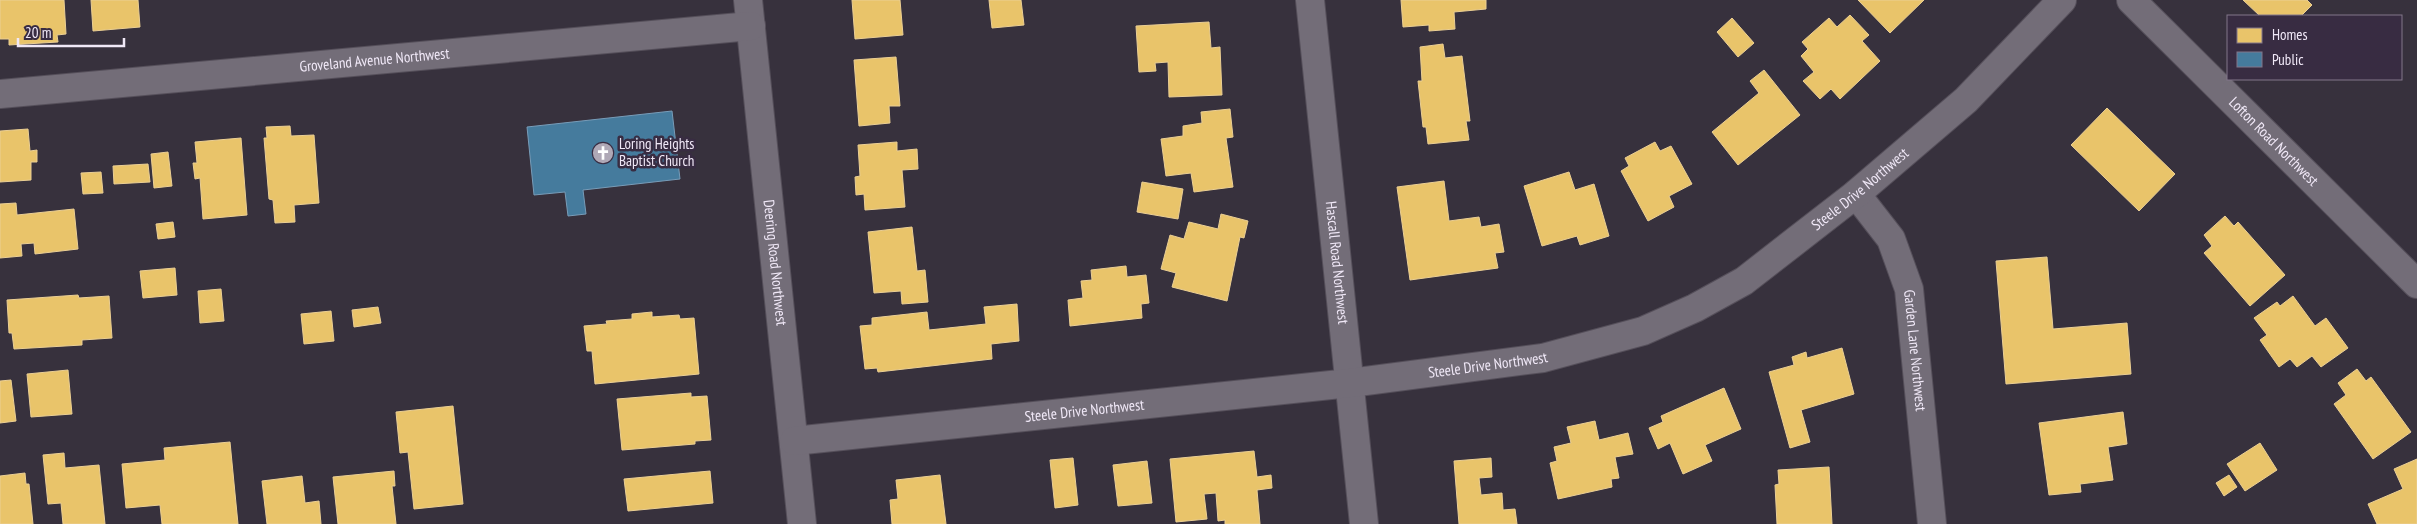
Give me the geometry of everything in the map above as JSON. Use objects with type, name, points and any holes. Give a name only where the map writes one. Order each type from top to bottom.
[{"type":"street","name":"Hascall Road Northwest","points":[[1310,0],[1364,524]]},
{"type":"street","name":"Steele Drive Northwest","points":[[794,442],[1350,383],[1543,358],[1643,330],[1695,308],[1744,281],[1856,194],[1966,100],[2062,0]]},
{"type":"street","name":"Lofton Road Northwest","points":[[2131,0],[2417,284]]},
{"type":"street","name":"Groveland Avenue Northwest","points":[[0,94],[749,13]]},
{"type":"street","name":"Deering Road Northwest","points":[[749,13],[802,524]]},
{"type":"street","name":"Garden Lane Northwest","points":[[1856,194],[1891,239],[1909,290],[1932,524]]},
{"type":"building: Homes","points":[[0,0],[64,0],[66,34],[57,35],[58,42],[9,45],[9,39],[0,39]]},
{"type":"building: Homes","points":[[91,0],[138,0],[140,27],[93,31]]},
{"type":"building: Homes","points":[[852,0],[900,0],[903,35],[855,39]]},
{"type":"building: Homes","points":[[989,0],[1021,0],[1024,25],[992,28]]},
{"type":"building: Homes","points":[[1401,0],[1486,0],[1486,9],[1454,12],[1455,29],[1429,31],[1429,25],[1403,27]]},
{"type":"building: Homes","points":[[1858,0],[1924,0],[1890,33]]},
{"type":"building: Homes","points":[[2243,0],[2307,0],[2312,5],[2302,15],[2259,15]]},
{"type":"building: Homes","points":[[1850,15],[1869,35],[1862,41],[1880,61],[1840,99],[1831,89],[1820,99],[1803,81],[1814,72],[1801,56],[1808,49],[1802,42],[1829,18],[1837,27]]},
{"type":"building: Homes","points":[[1732,18],[1754,43],[1738,57],[1717,32]]},
{"type":"building: Homes","points":[[1209,22],[1211,48],[1220,47],[1222,95],[1169,97],[1168,62],[1155,63],[1156,71],[1139,72],[1136,26]]},
{"type":"building: Homes","points":[[1443,44],[1445,58],[1462,56],[1470,121],[1466,121],[1469,140],[1428,144],[1426,127],[1423,127],[1418,81],[1422,81],[1420,47]]},
{"type":"building: Homes","points":[[896,57],[900,106],[889,106],[890,123],[859,126],[854,60]]},
{"type":"building: Homes","points":[[1764,70],[1800,115],[1738,165],[1712,132],[1759,93],[1750,81]]},
{"type":"building: Homes","points":[[2107,108],[2175,174],[2139,211],[2071,145]]},
{"type":"building: Homes","points":[[1230,109],[1233,137],[1226,138],[1233,187],[1194,192],[1191,173],[1166,176],[1161,139],[1183,136],[1183,126],[1202,123],[1201,112]]},
{"type":"building: Homes","points":[[290,126],[291,136],[314,135],[319,203],[294,205],[295,222],[275,223],[273,200],[269,199],[264,138],[267,138],[266,127]]},
{"type":"building: Homes","points":[[28,129],[30,151],[37,150],[37,162],[31,162],[31,180],[0,182],[0,131]]},
{"type":"building: Homes","points":[[241,138],[247,215],[203,219],[200,178],[195,179],[193,163],[197,163],[195,142]]},
{"type":"building: Homes","points":[[897,142],[897,151],[917,149],[918,169],[902,170],[905,207],[865,210],[864,194],[856,195],[855,177],[860,176],[858,145]]},
{"type":"building: Homes","points":[[1655,142],[1660,151],[1671,146],[1692,184],[1669,196],[1674,207],[1648,221],[1621,171],[1629,166],[1625,158]]},
{"type":"building: Homes","points":[[168,152],[172,186],[154,188],[151,154]]},
{"type":"building: Homes","points":[[148,164],[150,182],[114,184],[113,166]]},
{"type":"building: Homes","points":[[101,172],[103,193],[83,194],[81,173]]},
{"type":"building: Homes","points":[[1569,172],[1575,190],[1594,184],[1609,236],[1580,245],[1577,236],[1542,246],[1524,186]]},
{"type":"building: Homes","points":[[1444,181],[1449,221],[1479,217],[1481,227],[1499,224],[1504,252],[1495,253],[1498,268],[1410,280],[1397,187]]},
{"type":"building: Homes","points":[[1142,182],[1183,189],[1178,219],[1137,212]]},
{"type":"building: Homes","points":[[16,203],[17,215],[74,209],[78,249],[35,254],[34,243],[21,244],[22,256],[0,258],[0,204]]},
{"type":"building: Homes","points":[[1221,214],[1248,221],[1244,238],[1240,237],[1227,301],[1172,287],[1176,273],[1161,269],[1170,235],[1184,239],[1189,222],[1218,229]]},
{"type":"building: Homes","points":[[2225,216],[2234,226],[2238,222],[2285,275],[2250,306],[2204,253],[2212,246],[2204,235]]},
{"type":"building: Homes","points":[[173,222],[175,237],[158,239],[156,224]]},
{"type":"building: Homes","points":[[912,227],[917,271],[925,270],[928,302],[902,304],[901,291],[874,293],[868,232]]},
{"type":"building: Homes","points":[[2047,257],[2053,329],[2127,323],[2131,374],[2006,384],[1996,261]]},
{"type":"building: Homes","points":[[1126,266],[1127,277],[1146,275],[1149,303],[1141,304],[1142,318],[1070,326],[1068,300],[1083,298],[1081,281],[1092,280],[1091,270]]},
{"type":"building: Homes","points":[[175,268],[177,295],[143,298],[140,271]]},
{"type":"building: Homes","points":[[221,289],[224,321],[200,323],[198,291]]},
{"type":"building: Homes","points":[[78,295],[79,298],[109,296],[112,338],[82,340],[82,345],[14,349],[12,333],[9,333],[7,300]]},
{"type":"building: Homes","points":[[2293,296],[2315,326],[2326,318],[2348,348],[2321,367],[2312,356],[2297,367],[2290,359],[2279,367],[2260,340],[2267,335],[2254,318],[2277,302],[2280,306]]},
{"type":"building: Homes","points":[[1017,304],[1019,341],[991,344],[992,359],[878,372],[877,368],[865,369],[860,326],[872,325],[872,318],[927,312],[929,330],[986,324],[984,307]]},
{"type":"building: Homes","points":[[378,307],[381,323],[354,327],[352,310]]},
{"type":"building: Homes","points":[[331,311],[334,341],[304,344],[301,314]]},
{"type":"building: Homes","points":[[652,312],[652,317],[679,315],[680,319],[694,318],[699,374],[595,384],[592,351],[587,351],[584,326],[607,324],[606,321],[632,319],[632,314]]},
{"type":"building: Homes","points":[[1842,348],[1854,394],[1801,410],[1810,442],[1790,448],[1769,372],[1794,365],[1792,357],[1806,352],[1807,358]]},
{"type":"building: Homes","points":[[2357,369],[2366,381],[2371,377],[2411,432],[2373,459],[2334,404],[2346,395],[2338,383]]},
{"type":"building: Homes","points":[[68,370],[72,414],[31,417],[27,374]]},
{"type":"building: Homes","points":[[11,380],[16,421],[0,423],[0,381]]},
{"type":"building: Homes","points":[[1724,388],[1741,429],[1705,445],[1712,461],[1683,474],[1670,443],[1658,449],[1649,428],[1663,422],[1661,416]]},
{"type":"building: Homes","points":[[691,393],[691,397],[707,396],[711,440],[695,441],[695,444],[622,450],[617,399]]},
{"type":"building: Homes","points":[[453,406],[463,504],[414,509],[408,452],[400,453],[396,412]]},
{"type":"building: Homes","points":[[2123,412],[2127,444],[2108,447],[2113,480],[2080,484],[2081,492],[2049,495],[2039,423]]},
{"type":"building: Homes","points":[[1595,421],[1599,440],[1628,433],[1633,454],[1615,457],[1619,478],[1611,479],[1612,487],[1558,499],[1550,463],[1557,461],[1554,447],[1571,443],[1567,427]]},
{"type":"building: Homes","points":[[230,442],[238,524],[162,524],[160,505],[126,508],[122,464],[165,460],[164,448]]},
{"type":"building: Homes","points":[[2260,443],[2277,470],[2245,491],[2227,464]]},
{"type":"building: Homes","points":[[1254,451],[1257,477],[1271,475],[1272,488],[1257,490],[1260,524],[1225,524],[1225,520],[1218,521],[1216,493],[1204,494],[1207,519],[1176,522],[1170,459]]},
{"type":"building: Homes","points":[[64,453],[65,468],[99,465],[105,524],[63,524],[61,503],[48,504],[43,455]]},
{"type":"building: Homes","points":[[1073,458],[1078,505],[1055,508],[1050,460]]},
{"type":"building: Homes","points":[[1491,458],[1492,477],[1479,478],[1481,495],[1502,493],[1503,510],[1515,509],[1517,524],[1459,524],[1454,461]]},
{"type":"building: Homes","points":[[2417,459],[2417,524],[2377,524],[2368,504],[2403,489],[2394,469]]},
{"type":"building: Homes","points":[[1147,461],[1152,503],[1118,506],[1113,465]]},
{"type":"building: Homes","points":[[1829,467],[1832,524],[1777,524],[1775,485],[1779,484],[1778,470]]},
{"type":"building: Homes","points":[[394,471],[395,486],[392,486],[396,524],[338,524],[333,477]]},
{"type":"building: Homes","points":[[710,471],[713,503],[628,511],[624,479]]},
{"type":"building: Homes","points":[[25,473],[26,484],[29,484],[33,524],[0,524],[0,476]]},
{"type":"building: Homes","points":[[940,475],[946,524],[892,524],[890,500],[898,499],[896,480]]},
{"type":"building: Homes","points":[[2229,475],[2237,487],[2224,496],[2216,483]]},
{"type":"building: Homes","points":[[302,476],[305,503],[319,501],[321,524],[267,524],[262,481]]},
{"type":"building: Public","name":"Loring Heights Baptist Church","points":[[672,111],[680,179],[583,190],[586,214],[568,216],[565,192],[534,195],[527,127]]},
{"type":"place","name":"Loring Heights Baptist Church","points":[[603,153]]}]
